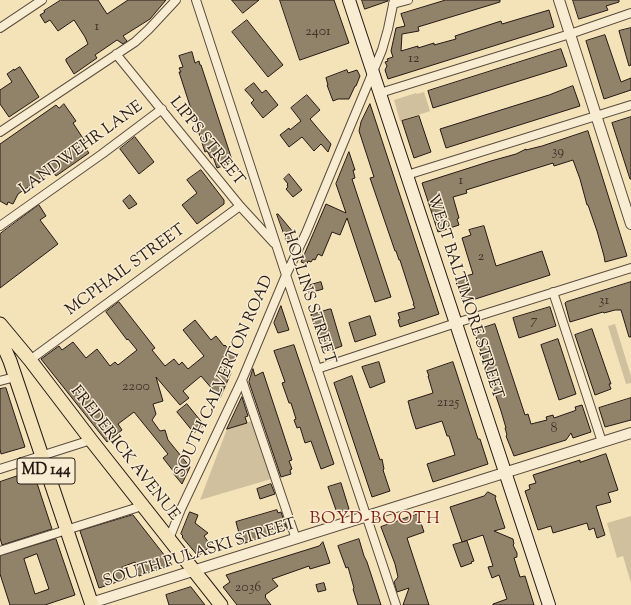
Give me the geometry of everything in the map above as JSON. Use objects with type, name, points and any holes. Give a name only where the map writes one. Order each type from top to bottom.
[{"type":"main road","name":"WEST BALTIMORE STREET","points":[[349,0],[549,605]]},
{"type":"main road","name":"FREDERICK AVENUE","points":[[0,324],[30,360],[142,506],[221,605]]},
{"type":"main road","name":"MD 144","points":[[0,338],[10,361],[67,530],[90,604]]},
{"type":"street","points":[[0,28],[42,0]]},
{"type":"street","points":[[0,132],[134,42],[149,30],[176,0]]},
{"type":"street","name":"HOLLINS STREET","points":[[196,0],[396,605]]},
{"type":"street","points":[[394,2],[408,0]]},
{"type":"street","points":[[560,0],[631,224]]},
{"type":"street","name":"SOUTH CALVERTON ROAD","points":[[169,539],[181,509],[242,380],[306,233],[382,50],[394,2]]},
{"type":"street","points":[[380,93],[570,34],[631,13]]},
{"type":"street","name":"LIPPS STREET","points":[[116,54],[240,206],[276,245]]},
{"type":"street","points":[[407,175],[631,105]]},
{"type":"street","name":"LANDWEHR LANE","points":[[0,226],[102,154],[162,109]]},
{"type":"street","name":"MCPHAIL STREET","points":[[30,360],[240,206]]},
{"type":"street","points":[[317,369],[456,323],[631,268]]},
{"type":"street","points":[[554,292],[602,442]]},
{"type":"street","points":[[0,381],[15,377]]},
{"type":"street","points":[[242,380],[296,539]]},
{"type":"street","name":"SOUTH PULASKI STREET","points":[[90,604],[631,433]]},
{"type":"street","points":[[0,469],[91,440]]},
{"type":"street","points":[[0,551],[142,506]]},
{"type":"shaded area","points":[[424,92],[430,111],[400,121],[394,100]]},
{"type":"shaded area","points":[[615,324],[631,376],[631,383],[626,384],[608,326]]},
{"type":"shaded area","points":[[252,421],[271,479],[200,500],[227,429]]},
{"type":"shaded area","points":[[631,516],[631,583],[623,556],[617,558],[607,523]]},
{"type":"building","points":[[61,0],[98,0],[107,14],[128,0],[166,0],[150,19],[123,36],[127,41],[123,44],[117,40],[95,55],[97,58],[74,74],[66,59],[88,44],[85,37],[74,20],[58,31],[50,20],[45,23],[40,15]]},
{"type":"building","points":[[232,0],[259,0],[243,13]]},
{"type":"building","points":[[280,0],[334,0],[349,43],[300,60]]},
{"type":"building","points":[[362,0],[388,0],[388,1],[365,9]]},
{"type":"building","points":[[446,0],[500,0],[500,2],[418,27],[419,31],[402,34],[401,51],[418,46],[418,48],[456,39],[455,36],[501,21],[502,24],[549,10],[554,27],[388,79],[385,70],[387,66],[385,62],[388,61],[387,59],[393,57],[391,51],[396,28],[405,26],[401,14]]},
{"type":"building","points":[[573,0],[619,0],[619,2],[606,6],[608,10],[579,19]]},
{"type":"building","points":[[247,20],[283,65],[268,77],[232,32]]},
{"type":"building","points":[[631,28],[631,65],[629,66],[619,31]]},
{"type":"building","points":[[605,35],[621,82],[631,78],[631,90],[604,99],[586,41]]},
{"type":"building","points":[[561,49],[567,66],[433,108],[428,91]]},
{"type":"building","points":[[192,52],[195,63],[199,61],[201,65],[232,160],[227,162],[228,164],[217,168],[213,157],[211,158],[207,151],[205,152],[179,72],[181,72],[179,68],[183,67],[179,56]]},
{"type":"building","points":[[20,67],[39,97],[9,117],[0,104],[0,90],[12,82],[7,74]]},
{"type":"building","points":[[347,70],[348,73],[357,70],[360,76],[356,86],[349,99],[338,99],[333,101],[326,78]]},
{"type":"building","points":[[254,83],[262,93],[266,90],[278,105],[263,118],[251,103],[254,100],[245,90]]},
{"type":"building","points":[[573,86],[580,106],[446,148],[440,129]]},
{"type":"building","points":[[307,95],[320,110],[310,119],[331,144],[328,152],[321,144],[314,151],[302,137],[289,147],[280,135],[289,128],[290,130],[301,121],[291,108]]},
{"type":"building","points":[[64,104],[76,121],[73,123],[86,143],[83,145],[89,153],[56,176],[52,170],[18,194],[13,204],[8,202],[7,205],[0,201],[0,144],[56,105],[59,108]]},
{"type":"building","points":[[370,104],[439,314],[400,327],[398,313],[415,308],[400,260],[395,251],[370,178],[374,177],[359,131],[361,122]]},
{"type":"building","points":[[419,116],[431,152],[414,158],[402,121]]},
{"type":"building","points":[[631,117],[631,179],[630,179],[612,123]]},
{"type":"building","points":[[588,131],[627,256],[605,262],[597,231],[573,160],[554,166],[553,163],[466,190],[467,193],[453,197],[459,218],[457,219],[459,225],[438,232],[422,183],[516,154],[526,149],[542,146]]},
{"type":"building","points":[[135,137],[154,162],[139,174],[120,149]]},
{"type":"building","points":[[349,152],[355,170],[353,170],[355,178],[352,179],[391,297],[375,302],[347,218],[340,235],[332,232],[322,256],[318,254],[315,260],[313,259],[311,262],[308,261],[307,264],[301,262],[326,204],[346,213],[336,184]]},
{"type":"building","points":[[201,170],[224,200],[224,204],[197,224],[182,205],[197,193],[187,180]]},
{"type":"building","points":[[289,174],[302,190],[293,197],[286,189],[288,184],[284,179]]},
{"type":"building","points":[[130,195],[137,204],[129,209],[123,201]]},
{"type":"building","points":[[39,205],[46,216],[40,220],[58,244],[0,288],[0,234]]},
{"type":"building","points":[[277,214],[293,232],[288,245]]},
{"type":"building","points":[[484,226],[496,266],[542,251],[550,275],[463,303],[455,279],[473,274],[462,238],[471,235],[469,230]]},
{"type":"building","points":[[321,282],[323,289],[306,294],[304,287]]},
{"type":"building","points":[[631,282],[631,337],[629,337],[621,310],[603,312],[570,322],[566,302]]},
{"type":"building","points":[[119,302],[155,348],[152,350],[165,366],[174,359],[179,365],[182,362],[188,369],[204,356],[183,330],[195,320],[211,340],[216,336],[236,358],[226,367],[231,373],[220,398],[201,376],[183,391],[189,398],[180,405],[156,377],[163,401],[153,404],[156,414],[152,420],[160,431],[165,430],[168,440],[190,467],[182,484],[163,458],[168,454],[134,412],[118,424],[122,430],[107,442],[41,359],[59,346],[62,350],[73,342],[86,358],[97,349],[110,366],[115,362],[118,365],[137,350],[128,339],[127,340],[106,312]]},
{"type":"building","points":[[281,306],[289,330],[278,333],[274,323]]},
{"type":"building","points":[[550,307],[556,326],[519,338],[513,318]]},
{"type":"building","points":[[331,309],[342,346],[323,353],[311,315]]},
{"type":"building","points":[[370,316],[376,335],[355,342],[349,323]]},
{"type":"building","points":[[495,324],[525,415],[528,414],[531,424],[547,420],[546,417],[553,415],[554,418],[574,411],[576,410],[575,407],[582,405],[591,432],[573,438],[571,433],[566,440],[514,456],[506,436],[506,428],[501,411],[474,331]]},
{"type":"building","points":[[592,329],[611,384],[609,384],[611,389],[595,395],[575,335]]},
{"type":"building","points":[[558,339],[576,394],[559,400],[541,345]]},
{"type":"building","points":[[294,345],[334,464],[321,469],[311,441],[305,443],[300,427],[297,428],[291,403],[289,403],[282,383],[285,382],[274,351]]},
{"type":"building","points":[[379,362],[385,382],[370,388],[362,367]]},
{"type":"building","points":[[453,362],[478,439],[480,439],[488,464],[433,482],[427,464],[455,455],[442,421],[416,429],[408,401],[433,393],[427,371]]},
{"type":"building","points":[[253,369],[255,376],[263,372],[292,460],[289,461],[292,469],[290,470],[291,474],[281,477],[249,382]]},
{"type":"building","points":[[352,376],[380,460],[382,459],[383,470],[390,491],[372,497],[334,383]]},
{"type":"building","points":[[6,388],[25,447],[1,454],[0,389]]},
{"type":"building","points":[[242,397],[248,416],[245,417],[247,423],[227,429]]},
{"type":"building","points":[[631,398],[631,420],[605,427],[599,408]]},
{"type":"building","points":[[187,404],[204,425],[194,433],[177,412]]},
{"type":"building","points":[[606,454],[618,490],[608,493],[611,502],[596,506],[605,535],[597,538],[594,528],[589,530],[587,523],[553,533],[551,526],[538,530],[525,491],[530,489],[529,485],[536,483],[533,475],[580,460],[580,462]]},
{"type":"building","points":[[33,471],[52,529],[2,545],[0,538],[0,482]]},
{"type":"building","points":[[341,483],[349,509],[337,513],[328,487]]},
{"type":"building","points":[[271,484],[275,494],[260,499],[257,489]]},
{"type":"building","points":[[488,492],[496,496],[495,498],[505,528],[494,531],[513,539],[513,545],[517,553],[517,557],[514,558],[520,577],[525,576],[534,605],[493,605],[507,599],[499,575],[492,578],[488,567],[493,566],[483,535],[462,542],[450,507],[484,496]]},
{"type":"building","points":[[277,510],[278,513],[281,512],[287,529],[242,544],[236,522]]},
{"type":"building","points":[[190,512],[198,515],[195,523],[208,533],[204,536],[211,546],[198,556],[181,534]]},
{"type":"building","points":[[418,514],[424,532],[407,538],[429,605],[403,605],[409,588],[397,592],[394,582],[398,577],[395,564],[381,527]]},
{"type":"building","points":[[133,515],[172,565],[139,576],[135,562],[122,567],[126,579],[99,588],[80,531]]},
{"type":"building","points":[[56,539],[75,595],[45,605],[10,605],[0,574],[0,556]],"holes":[[[37,554],[49,589],[35,594],[24,559]]]},
{"type":"building","points":[[359,539],[381,605],[358,605],[348,567],[346,568],[338,546]]},
{"type":"building","points":[[467,541],[474,561],[461,567],[453,545]]},
{"type":"building","points":[[323,542],[330,563],[310,569],[309,566],[272,579],[278,586],[265,595],[271,605],[237,605],[223,587],[230,582],[226,575],[319,546]]},
{"type":"building","points":[[324,583],[326,590],[318,592],[316,585]]},
{"type":"building","points":[[191,587],[205,605],[169,605],[166,595]]},
{"type":"district","name":"BOYD-BOOTH","points":[[375,520]]}]
